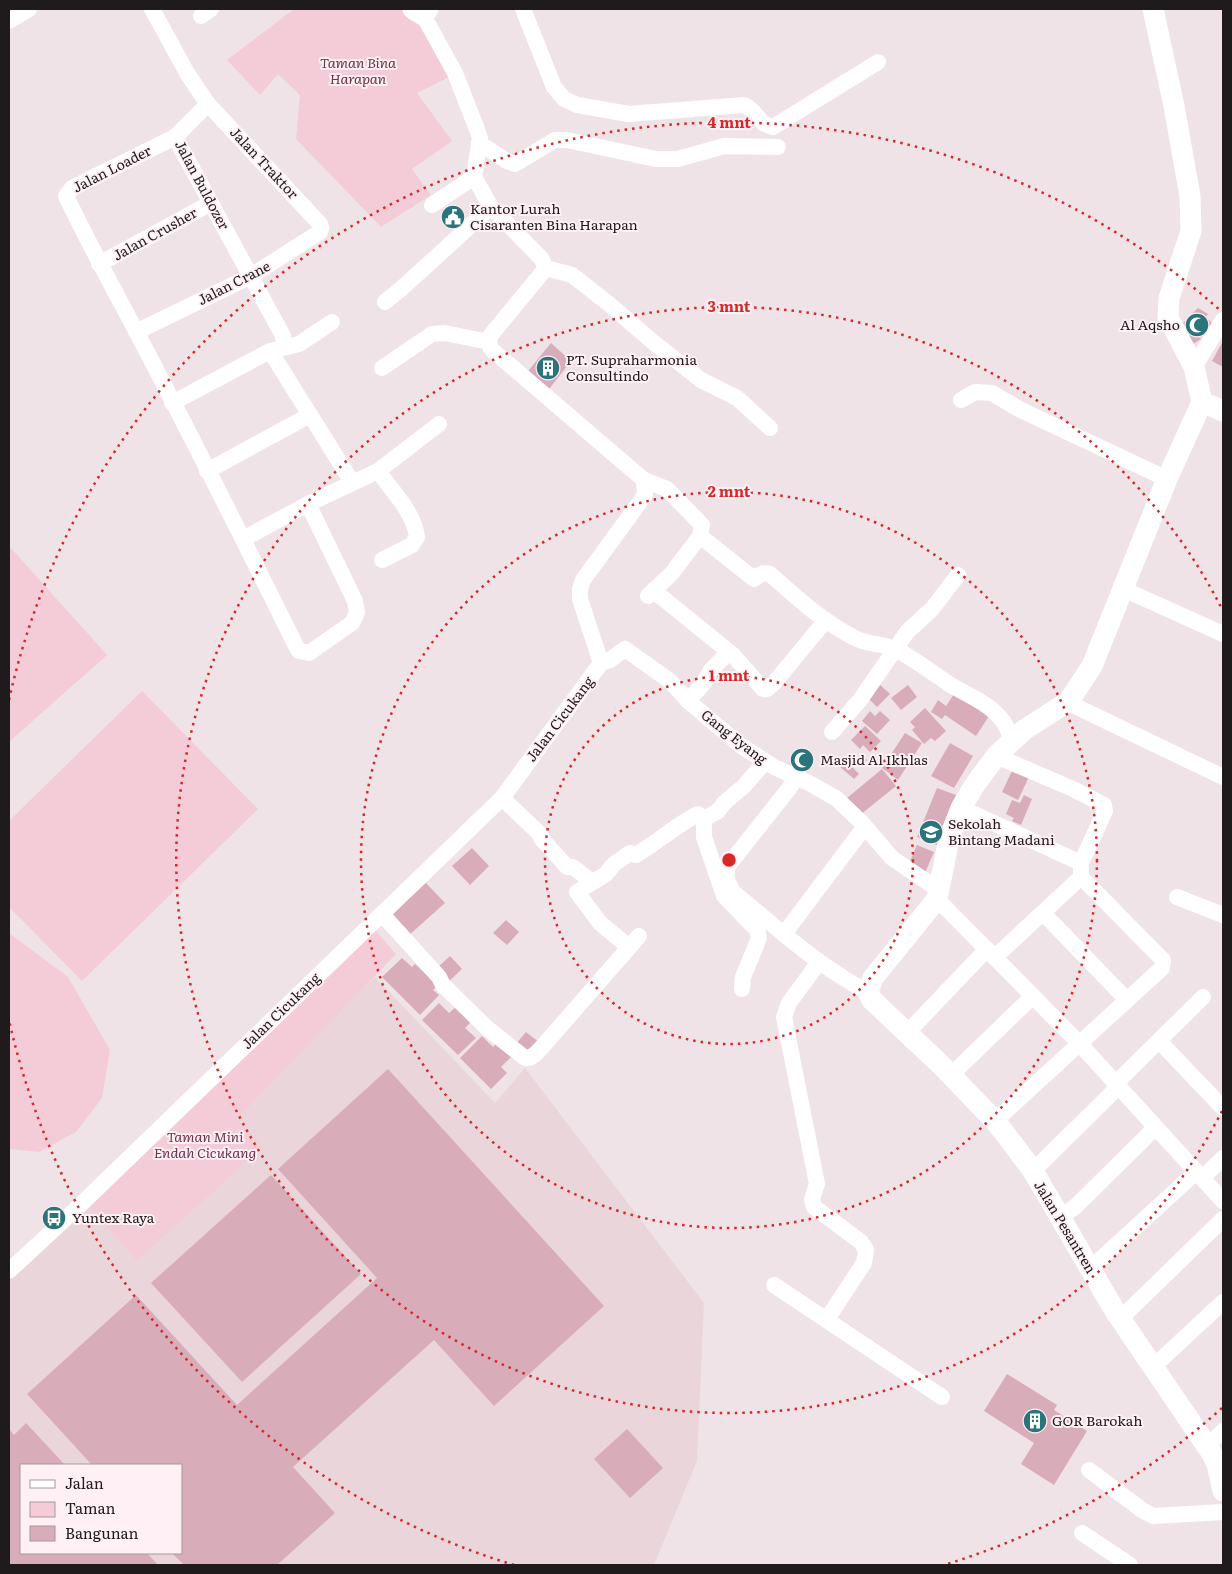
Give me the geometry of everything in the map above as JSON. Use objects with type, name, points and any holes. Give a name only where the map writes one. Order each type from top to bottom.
[{"type":"street","points":[[9,21],[29,9]]},
{"type":"street","points":[[152,9],[187,73],[208,104]]},
{"type":"street","points":[[523,9],[554,87],[564,99],[577,105],[629,114],[744,105],[764,125],[773,127],[878,62]]},
{"type":"street","points":[[791,786],[727,867],[727,880],[733,892],[819,962],[840,977],[868,992],[873,978],[938,895],[949,839],[961,808],[974,786],[996,756],[1012,740],[1069,701],[1092,666],[1167,479],[1202,402],[1194,367],[1168,317],[1169,298],[1191,231],[1190,196],[1174,106],[1153,9]]},
{"type":"street","points":[[421,11],[455,73],[478,132],[479,143],[474,177],[491,207],[541,258],[546,268],[572,275],[701,380],[738,398],[770,428]]},
{"type":"street","name":"Jalan Buldozer","points":[[208,104],[175,137],[282,334],[278,349],[310,415],[352,482]]},
{"type":"street","name":"Jalan Traktor","points":[[208,104],[320,224]]},
{"type":"street","name":"Jalan Loader","points":[[99,264],[66,196],[68,192],[72,188],[175,137]]},
{"type":"street","points":[[479,143],[515,164],[555,140],[567,140],[656,159],[678,159],[724,146],[778,147]]},
{"type":"street","points":[[432,205],[474,177]]},
{"type":"street","name":"Jalan Crusher","points":[[99,264],[211,203]]},
{"type":"street","points":[[385,302],[491,207]]},
{"type":"street","name":"Jalan Crane","points":[[136,332],[251,276],[320,232],[320,224]]},
{"type":"street","points":[[99,264],[208,471],[296,646],[299,651],[309,653],[352,623],[357,613],[355,601],[308,504]]},
{"type":"street","points":[[546,268],[490,336],[491,349],[644,480],[668,489],[692,512],[702,525],[700,536],[676,568],[651,594],[730,652],[763,689],[767,689],[774,683],[826,620]]},
{"type":"street","points":[[1194,367],[1223,320]]},
{"type":"street","points":[[172,403],[278,349],[299,344],[332,322]]},
{"type":"street","points":[[382,368],[432,334],[444,333],[489,342]]},
{"type":"street","points":[[961,400],[975,392],[992,393],[1019,409],[1167,479]]},
{"type":"street","points":[[1202,402],[1223,411]]},
{"type":"street","points":[[208,471],[310,415]]},
{"type":"street","points":[[243,539],[308,504],[378,471],[439,424]]},
{"type":"street","points":[[378,471],[410,515],[416,528],[417,538],[412,545],[382,560]]},
{"type":"street","name":"Jalan Cicukang","points":[[9,1271],[76,1209],[502,798],[602,663],[580,599],[580,588],[583,580],[645,495],[644,480]]},
{"type":"street","points":[[700,536],[754,579],[765,572],[770,574],[803,604],[856,639],[869,644],[884,645],[895,649],[988,707],[1003,720],[1012,740]]},
{"type":"street","points":[[832,732],[860,700],[907,632],[932,608],[958,575]]},
{"type":"street","points":[[1123,589],[1223,634]]},
{"type":"street","name":"Gang Eyang","points":[[602,663],[626,649],[670,681],[688,701],[740,745],[766,762],[837,799],[861,822],[892,858],[938,895],[991,953],[1079,1043],[1223,1202]]},
{"type":"street","points":[[688,701],[703,684],[711,670],[730,652]]},
{"type":"street","points":[[1069,701],[1077,707],[1223,777]]},
{"type":"street","points":[[907,1033],[991,953],[1043,913],[1081,870],[1105,811],[1104,805],[1073,789],[996,756]]},
{"type":"street","points":[[704,819],[718,811],[766,762]]},
{"type":"street","points":[[502,798],[540,834],[541,838],[567,867],[573,867],[591,882]]},
{"type":"street","points":[[961,808],[1081,870],[1163,960],[1162,968],[995,1122]]},
{"type":"street","points":[[382,914],[439,977],[443,985],[487,1028],[525,1058],[531,1058],[634,942],[600,923],[577,892],[606,874],[614,864],[630,853],[636,855],[655,844],[687,819],[698,814],[704,819]]},
{"type":"street","points":[[704,819],[704,837],[724,896],[757,930],[759,938],[743,977],[742,989]]},
{"type":"street","points":[[784,934],[860,833]]},
{"type":"street","points":[[1177,896],[1223,915]]},
{"type":"street","points":[[1043,913],[1127,1000]]},
{"type":"street","points":[[819,962],[789,1003],[784,1017],[817,1184],[812,1199],[814,1207],[861,1242],[866,1250],[864,1263],[827,1319]]},
{"type":"street","name":"Jalan Pesantren","points":[[868,992],[872,1000],[995,1122],[1032,1171],[1120,1319],[1158,1363],[1217,1464],[1223,1491]]},
{"type":"street","points":[[950,1076],[1033,996]]},
{"type":"street","points":[[1032,1171],[1203,998]]},
{"type":"street","points":[[1159,1041],[1216,1096],[1223,1108]]},
{"type":"street","points":[[1059,1218],[1075,1207],[1155,1128]]},
{"type":"street","points":[[1090,1269],[1199,1175],[1223,1158]]},
{"type":"street","points":[[1120,1319],[1223,1219]]},
{"type":"street","points":[[774,1285],[942,1397]]},
{"type":"street","points":[[1158,1363],[1223,1302]]},
{"type":"street","points":[[1207,1446],[1223,1431]]},
{"type":"street","points":[[1089,1470],[1142,1510],[1153,1516],[1223,1512]]},
{"type":"street","points":[[1082,1534],[1130,1565]]},
{"type":"shaded area","points":[[375,977],[495,1103],[525,1068],[704,1303],[697,1461],[654,1565],[9,1565],[9,1279],[289,1014],[311,1037]]},
{"type":"green space","name":"Taman Bina Harapan","points":[[294,9],[406,9],[427,24],[451,76],[417,93],[452,141],[412,169],[431,195],[381,227],[296,139],[300,95],[278,74],[260,95],[227,60]]},
{"type":"green space","points":[[9,546],[107,655],[9,742]]},
{"type":"green space","points":[[142,691],[258,809],[82,981],[9,907],[9,821]]},
{"type":"green space","name":"Taman Mini Endah Cicukang","points":[[369,923],[396,954],[237,1119],[262,1147],[137,1261],[90,1207]]},
{"type":"green space","points":[[9,933],[68,977],[110,1050],[102,1098],[76,1132],[39,1152],[9,1149]]},
{"type":"building","name":"Al Aqsho","points":[[1198,308],[1208,314],[1206,317],[1212,323],[1204,335],[1202,333],[1199,336],[1201,339],[1193,344],[1183,323]]},
{"type":"building","points":[[1223,341],[1223,367],[1212,361]]},
{"type":"building","name":"PT. Supraharmonia Consultindo","points":[[551,343],[571,361],[546,393],[524,376]]},
{"type":"building","points":[[877,682],[890,694],[877,707],[865,695]]},
{"type":"building","points":[[908,685],[917,697],[901,710],[891,698]]},
{"type":"building","points":[[954,694],[989,716],[976,736],[945,715],[942,719],[931,712],[938,700],[946,706]]},
{"type":"building","points":[[925,708],[946,731],[935,741],[931,738],[924,744],[912,730],[915,727],[910,722]]},
{"type":"building","points":[[870,711],[875,716],[880,711],[890,720],[877,734],[862,721]]},
{"type":"building","points":[[865,726],[881,741],[870,752],[863,745],[860,749],[851,740]]},
{"type":"building","points":[[905,733],[922,743],[898,780],[882,768]]},
{"type":"building","points":[[950,743],[973,756],[954,788],[931,776]]},
{"type":"building","name":"Masjid Al Ikhlas","points":[[802,748],[814,758],[801,773],[789,763]]},
{"type":"building","points":[[861,754],[867,760],[860,767],[854,760]]},
{"type":"building","points":[[845,760],[859,774],[854,779],[839,766]]},
{"type":"building","points":[[882,769],[896,786],[860,815],[847,798]]},
{"type":"building","points":[[1013,769],[1029,777],[1018,800],[1002,792]]},
{"type":"building","points":[[937,788],[956,795],[937,845],[917,837]]},
{"type":"building","points":[[1024,795],[1032,799],[1021,825],[1012,821],[1014,818],[1006,814],[1012,800],[1020,803]]},
{"type":"building","points":[[917,845],[934,852],[924,875],[907,868]]},
{"type":"building","points":[[472,848],[489,866],[470,885],[452,866]]},
{"type":"building","points":[[426,883],[445,903],[408,936],[389,916]]},
{"type":"building","points":[[506,920],[519,932],[507,945],[493,933]]},
{"type":"building","points":[[450,956],[462,969],[448,982],[436,969]]},
{"type":"building","points":[[402,958],[412,967],[415,964],[438,986],[433,990],[439,995],[420,1015],[382,977]]},
{"type":"building","points":[[439,1003],[449,1013],[456,1007],[471,1022],[465,1028],[476,1038],[458,1055],[422,1020]]},
{"type":"building","points":[[526,1032],[540,1043],[529,1056],[515,1045]]},
{"type":"building","points":[[482,1036],[493,1047],[497,1043],[511,1057],[501,1067],[507,1073],[491,1089],[460,1058]]},
{"type":"building","points":[[388,1069],[604,1306],[494,1406],[434,1340],[293,1467],[335,1513],[277,1565],[184,1565],[173,1554],[182,1554],[182,1464],[91,1464],[27,1394],[136,1295],[237,1405],[377,1278],[278,1169]]},
{"type":"building","points":[[271,1175],[361,1274],[242,1382],[151,1283]]},
{"type":"building","name":"GOR Barokah","points":[[1007,1374],[1057,1405],[1054,1410],[1087,1431],[1054,1485],[1021,1464],[1034,1443],[984,1411]]},
{"type":"building","points":[[26,1423],[64,1464],[20,1464],[20,1554],[148,1554],[158,1565],[9,1565],[9,1429],[14,1435]]},
{"type":"building","points":[[627,1429],[663,1468],[630,1498],[594,1459]]},
{"type":"place","name":"Kantor Lurah Cisaranten Bina Harapan","points":[[453,217]]},
{"type":"place","name":"Al Aqsho","points":[[1197,325]]},
{"type":"place","name":"PT. Supraharmonia Consultindo","points":[[548,368]]},
{"type":"place","name":"Masjid Al Ikhlas","points":[[802,760]]},
{"type":"place","name":"Sekolah Bintang Madani","points":[[931,832]]},
{"type":"place","name":"Yuntex Raya","points":[[54,1218]]},
{"type":"place","name":"GOR Barokah","points":[[1035,1421]]}]
